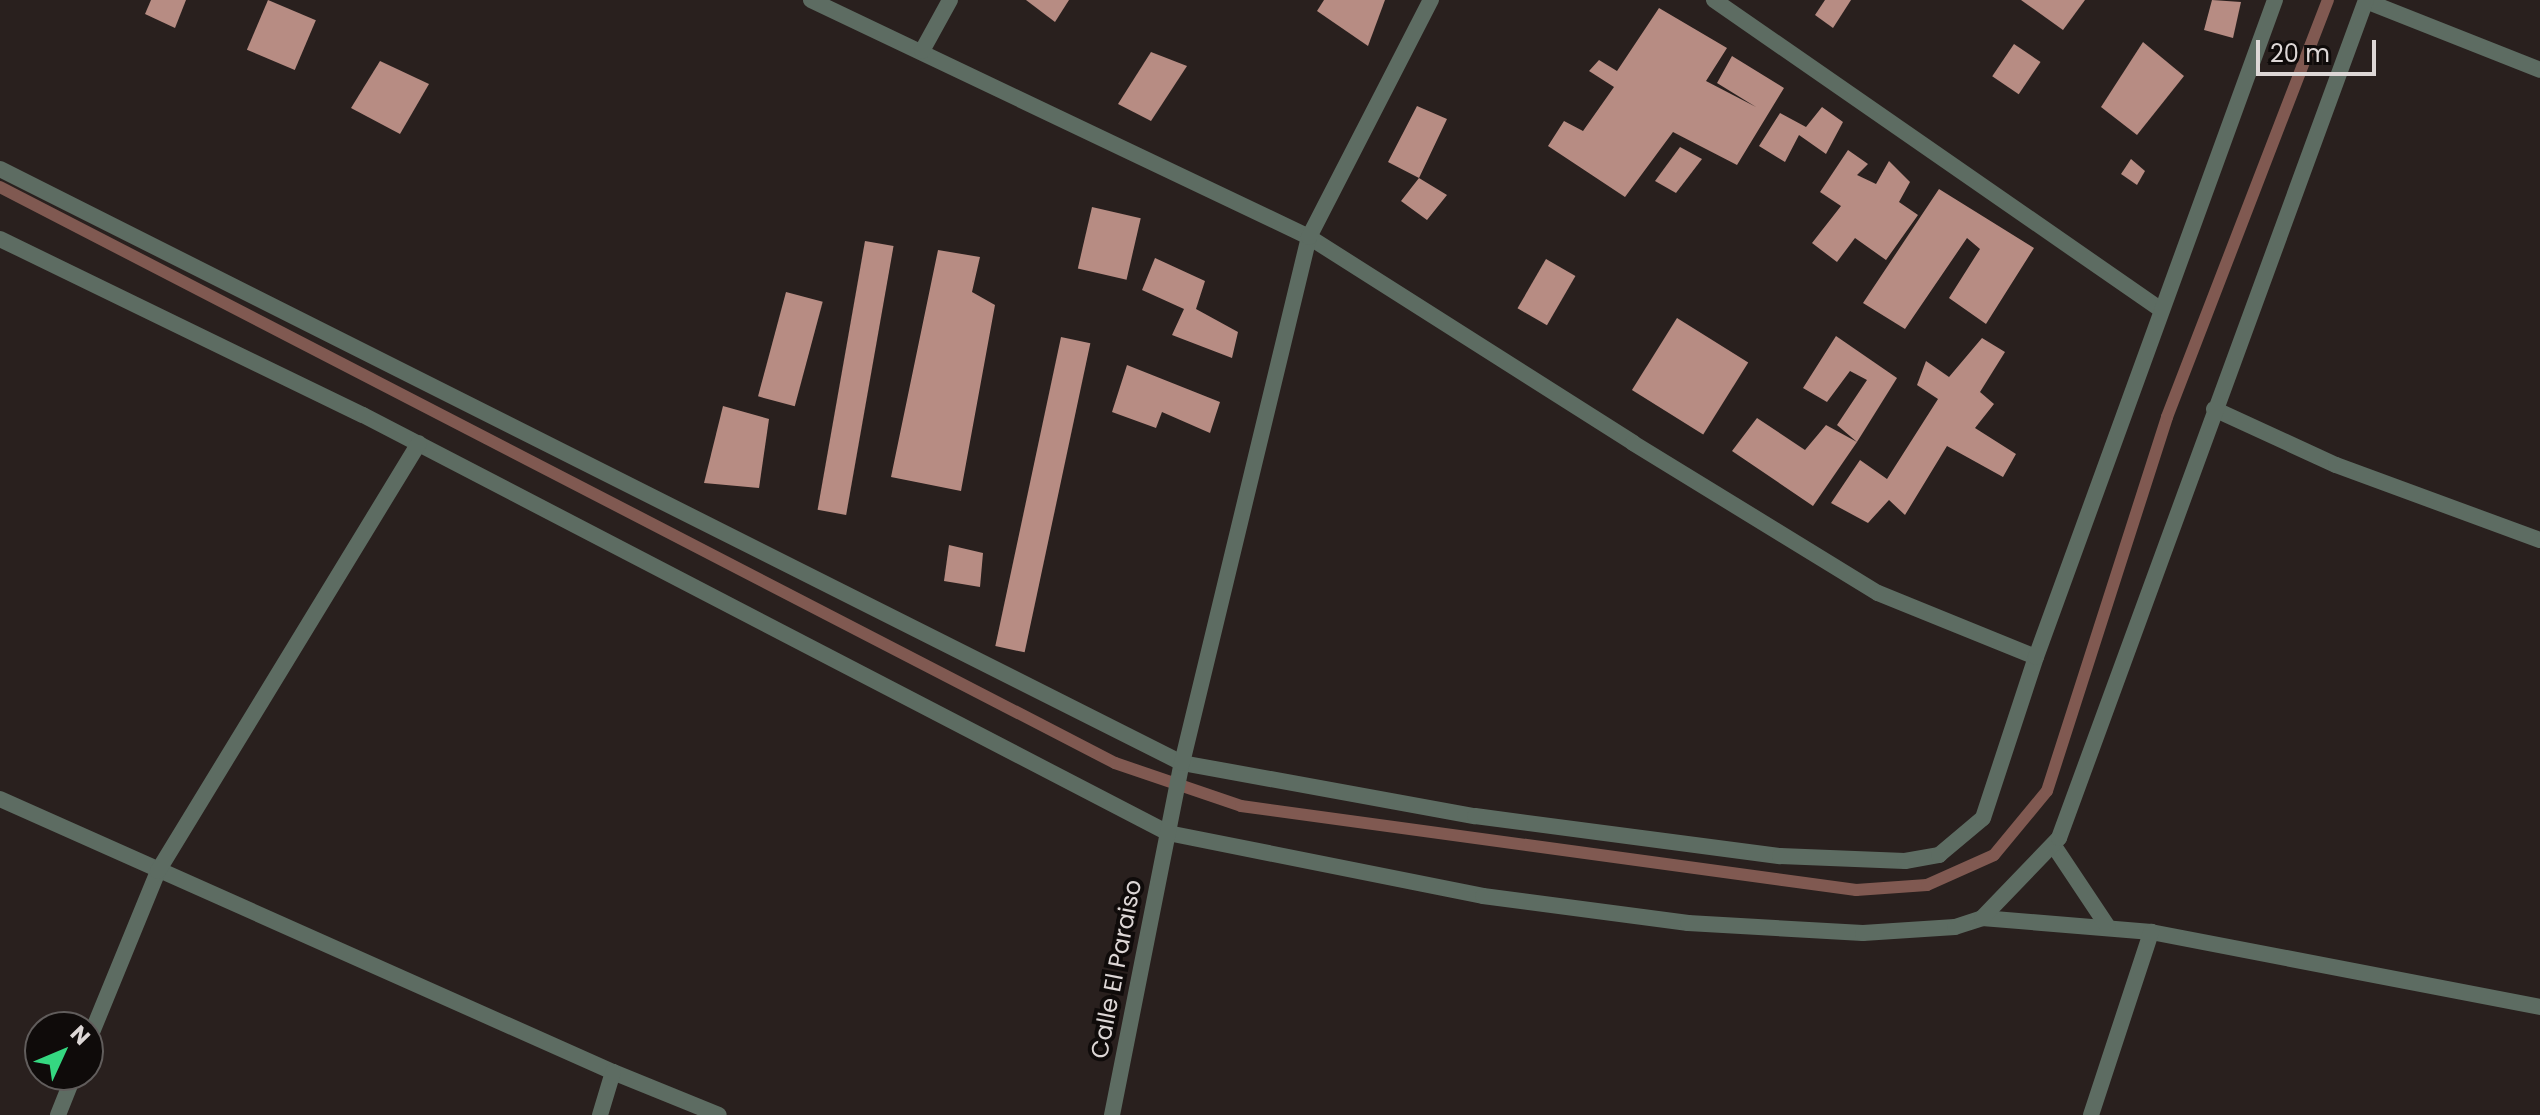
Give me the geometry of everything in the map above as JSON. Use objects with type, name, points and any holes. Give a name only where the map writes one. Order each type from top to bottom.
[{"type":"street","points":[[811,0],[1309,237],[1633,443],[1878,593],[2036,657]]},
{"type":"street","points":[[922,51],[950,0]]},
{"type":"street","name":"Calle El Paraiso","points":[[1112,1115],[1182,763],[1309,237],[1431,0]]},
{"type":"street","points":[[1714,0],[2160,309]]},
{"type":"street","points":[[0,169],[1182,763],[1475,816],[1780,856],[1905,861],[1939,855],[1983,818],[2036,657],[2160,309],[2275,0]]},
{"type":"street","points":[[1982,918],[2054,846],[2366,0],[2540,70]]},
{"type":"street","points":[[0,239],[419,443],[1168,833],[1483,896],[1688,923],[1863,933],[1955,927],[1982,918],[2151,932],[2540,1007]]},
{"type":"street","points":[[2214,409],[2336,465],[2540,540]]},
{"type":"street","points":[[101,1011],[158,871],[419,443]]},
{"type":"street","points":[[0,799],[613,1072],[719,1115]]},
{"type":"street","points":[[2054,846],[2108,927]]},
{"type":"street","points":[[2091,1115],[2151,932]]},
{"type":"street","points":[[600,1115],[613,1072]]},
{"type":"street","points":[[58,1115],[68,1091]]},
{"type":"building","points":[[151,0],[186,0],[175,28],[145,14]]},
{"type":"building","points":[[268,0],[316,20],[295,70],[247,50]]},
{"type":"building","points":[[1026,0],[1069,0],[1055,22]]},
{"type":"building","points":[[1324,0],[1385,0],[1368,46],[1317,11]]},
{"type":"building","points":[[1825,0],[1851,0],[1833,28],[1815,15]]},
{"type":"building","points":[[2021,0],[2085,0],[2063,30]]},
{"type":"building","points":[[2212,0],[2241,2],[2233,38],[2204,30]]},
{"type":"building","points":[[1659,8],[1727,48],[1706,81],[1756,107],[1717,83],[1732,56],[1784,88],[1737,165],[1673,132],[1625,197],[1548,146],[1564,121],[1583,131],[1614,87],[1589,71],[1599,60],[1617,71]]},
{"type":"building","points":[[2143,42],[2184,76],[2137,135],[2101,107]]},
{"type":"building","points":[[2014,44],[2041,62],[2019,94],[1992,76]]},
{"type":"building","points":[[1151,52],[1187,66],[1151,121],[1118,104]]},
{"type":"building","points":[[380,61],[429,84],[400,134],[351,108]]},
{"type":"building","points":[[1417,106],[1447,119],[1419,178],[1388,162]]},
{"type":"building","points":[[1822,107],[1843,122],[1826,154],[1799,135],[1785,162],[1759,146],[1780,113],[1806,127]]},
{"type":"building","points":[[1680,147],[1702,159],[1676,193],[1655,181]]},
{"type":"building","points":[[1848,150],[1868,164],[1857,175],[1876,184],[1889,161],[1910,182],[1899,202],[1918,215],[1886,260],[1855,238],[1837,262],[1812,243],[1841,206],[1820,192]]},
{"type":"building","points":[[2131,159],[2145,171],[2137,185],[2121,174]]},
{"type":"building","points":[[1419,178],[1447,195],[1427,220],[1401,201]]},
{"type":"building","points":[[1939,189],[2034,248],[1986,324],[1949,298],[1980,249],[1967,238],[1905,329],[1863,303]]},
{"type":"building","points":[[1092,207],[1141,218],[1127,280],[1078,268]]},
{"type":"building","points":[[865,241],[894,246],[846,515],[818,510]]},
{"type":"building","points":[[938,250],[980,257],[972,292],[995,305],[961,491],[891,477]]},
{"type":"building","points":[[1155,258],[1205,281],[1196,309],[1238,332],[1232,358],[1172,335],[1184,309],[1142,290]]},
{"type":"building","points":[[1546,259],[1575,276],[1547,325],[1518,308]]},
{"type":"building","points":[[786,292],[823,302],[795,406],[758,396]]},
{"type":"building","points":[[1677,318],[1748,363],[1703,435],[1632,390]]},
{"type":"building","points":[[1836,336],[1897,378],[1857,442],[1837,425],[1867,380],[1850,371],[1827,402],[1803,388]]},
{"type":"building","points":[[1061,337],[1090,343],[1025,652],[995,646]]},
{"type":"building","points":[[1982,338],[2005,352],[1980,392],[1994,404],[1975,428],[2016,454],[2003,477],[1947,446],[1905,515],[1889,500],[1868,523],[1831,503],[1860,460],[1887,479],[1938,399],[1917,385],[1926,361],[1949,377]]},
{"type":"building","points":[[1127,365],[1220,402],[1210,433],[1162,412],[1156,428],[1112,412]]},
{"type":"building","points":[[723,406],[769,419],[759,488],[704,483]]},
{"type":"building","points":[[1757,418],[1805,450],[1826,425],[1857,442],[1813,506],[1732,451]]},
{"type":"building","points":[[949,545],[983,553],[980,587],[944,581]]},
{"type":"waterway","points":[[0,187],[1115,763],[1241,806],[1856,890],[1927,885],[1994,855],[2047,791],[2167,417],[2328,0]]}]
